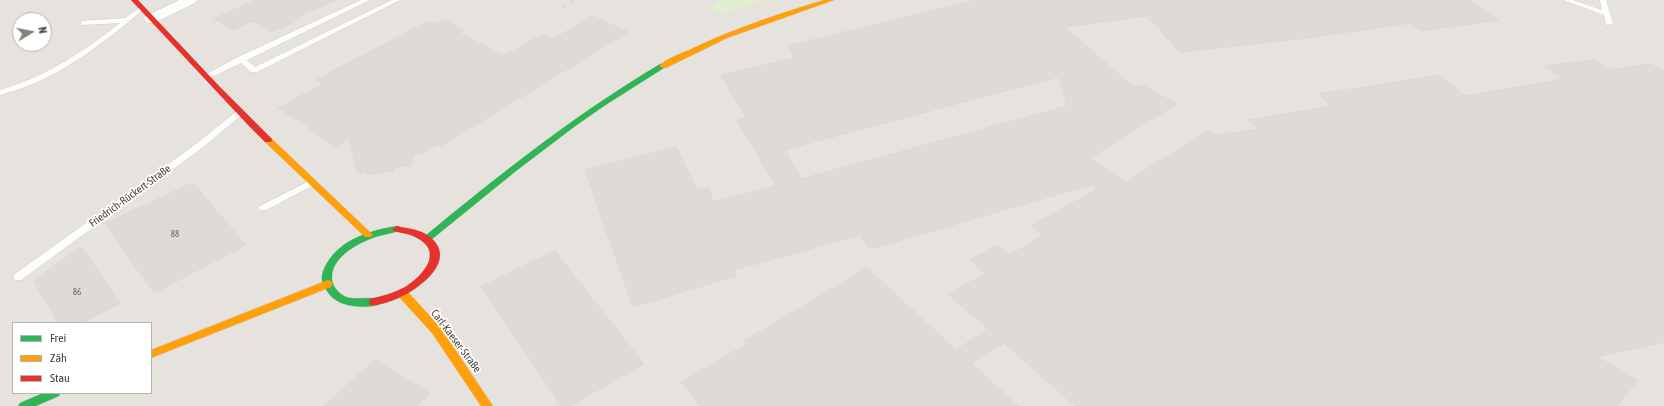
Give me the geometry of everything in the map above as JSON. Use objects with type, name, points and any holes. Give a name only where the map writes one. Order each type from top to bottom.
[{"type":"main road","points":[[134,0],[208,76],[240,113],[368,235]]},
{"type":"main road","points":[[428,238],[554,136],[618,92],[650,73],[698,49],[753,25],[831,0]]},
{"type":"main road","points":[[407,229],[422,234],[428,238],[434,245],[435,254],[433,264],[428,274],[418,284],[403,294],[388,300],[358,304],[347,302],[338,298],[330,289],[327,275],[334,260],[354,242],[368,235],[383,231],[407,229]]},
{"type":"main road","points":[[152,354],[328,284]]},
{"type":"main road","name":"Carl-Kaeser-Straße","points":[[403,294],[436,330],[487,406]]},
{"type":"main road","points":[[24,406],[52,394]]},
{"type":"street","points":[[151,19],[190,0]]},
{"type":"lane","points":[[208,76],[367,0]]},
{"type":"lane","points":[[241,59],[254,70],[397,0]]},
{"type":"lane","points":[[1566,0],[1606,14]]},
{"type":"lane","points":[[1603,0],[1609,23]]},
{"type":"lane","points":[[0,93],[36,80],[71,62],[142,8]]},
{"type":"lane","points":[[84,23],[126,20]]},
{"type":"lane","name":"Friedrich-Rückert-Straße","points":[[18,277],[199,146],[240,113]]},
{"type":"lane","points":[[264,208],[313,182]]},
{"type":"shaded area","points":[[0,0],[1664,0],[1664,406],[0,406]]},
{"type":"shaded area","points":[[347,0],[419,0],[422,1],[404,13],[420,23],[318,77],[312,75],[256,104],[253,88],[229,58]]},
{"type":"shaded area","points":[[235,153],[297,221],[279,236],[252,249],[182,169],[214,154],[220,160]]},
{"type":"shaded area","points":[[345,323],[411,337],[466,406],[130,406],[275,341]]},
{"type":"green space","points":[[720,0],[765,0],[721,13],[708,9]]},
{"type":"building","points":[[256,0],[336,0],[293,19],[296,21],[272,32],[252,21],[233,30],[214,19]]},
{"type":"building","points":[[976,0],[1470,0],[1498,20],[1421,31],[1411,23],[1307,38],[1180,52],[1147,16],[1065,27],[1133,87],[1143,85],[1176,104],[1090,158],[1126,182],[1209,130],[1218,135],[1258,129],[1248,120],[1331,106],[1319,94],[1440,75],[1465,96],[1563,79],[1545,66],[1595,60],[1610,70],[1651,64],[1664,72],[1664,342],[1597,357],[1638,380],[1617,406],[1075,406],[1004,343],[972,364],[1018,406],[700,406],[681,382],[747,344],[744,341],[867,268],[956,350],[988,329],[949,295],[985,273],[970,260],[997,245],[1010,255],[1043,235],[1031,226],[1096,190],[1094,184],[870,249],[860,235],[734,270],[736,276],[633,307],[585,170],[676,147],[697,190],[708,188],[714,202],[776,186],[737,120],[746,118],[721,75],[795,58],[788,46]],"holes":[[[1059,77],[1067,106],[801,179],[785,150]]]},
{"type":"building","points":[[593,16],[628,32],[441,146],[438,144],[423,153],[414,154],[411,166],[394,167],[393,171],[367,175],[368,171],[358,174],[349,139],[335,147],[309,129],[311,128],[278,108],[323,84],[316,80],[428,21],[434,24],[443,20],[465,30],[459,33],[504,56],[543,34],[553,39]]},
{"type":"building","points":[[193,183],[246,245],[154,293],[105,224]]},
{"type":"building","points":[[81,247],[121,303],[84,322],[57,322],[34,281]]},
{"type":"building","points":[[555,251],[644,364],[570,406],[562,406],[481,287]]},
{"type":"building","points":[[375,360],[430,393],[417,406],[324,406]]},
{"type":"railway","points":[[562,8],[575,0]]},
{"type":"traffic: fast","points":[[428,238],[542,146],[601,104],[663,66]]},
{"type":"traffic: fast","points":[[374,302],[361,303],[341,299],[331,290],[328,284],[328,271],[337,256],[360,239],[388,230],[397,229]]},
{"type":"traffic: fast","points":[[24,406],[53,394]]},
{"type":"traffic: slow","points":[[663,66],[724,36],[788,13],[831,0]]},
{"type":"traffic: slow","points":[[268,140],[368,235]]},
{"type":"traffic: slow","points":[[152,354],[328,284]]},
{"type":"traffic: slow","points":[[403,294],[436,330],[487,406]]},
{"type":"traffic: jam","points":[[134,0],[217,89],[268,140]]},
{"type":"traffic: jam","points":[[374,302],[392,298],[408,289],[422,279],[432,267],[435,254],[432,243],[420,234],[397,229]]}]
